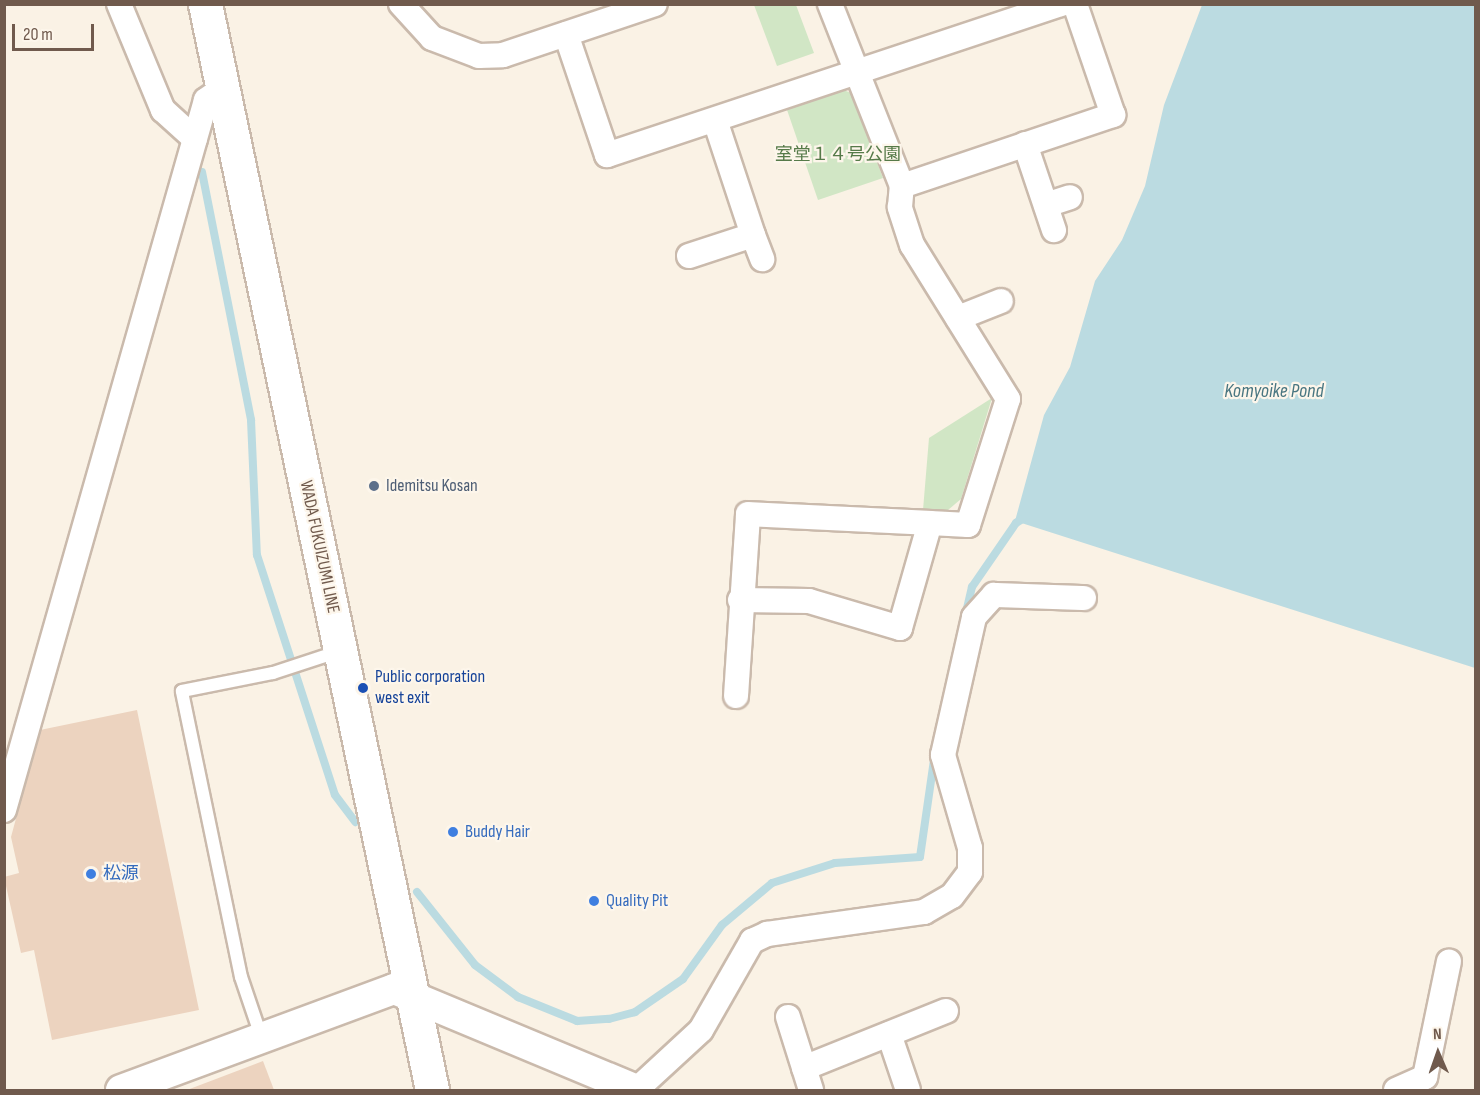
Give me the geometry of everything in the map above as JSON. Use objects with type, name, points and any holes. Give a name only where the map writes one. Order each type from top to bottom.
[{"type":"main road","name":"WADA FUKUIZUMI LINE","points":[[205,4],[432,1090]]},
{"type":"street","points":[[119,4],[163,110],[195,139]]},
{"type":"street","points":[[400,4],[432,38],[479,56],[502,55],[654,4]]},
{"type":"street","points":[[736,696],[740,600],[748,514],[968,525],[1008,399],[912,245],[900,207],[902,186],[830,4]]},
{"type":"street","points":[[566,34],[607,155],[1062,4]]},
{"type":"street","points":[[902,186],[1113,115],[1075,4]]},
{"type":"street","points":[[4,810],[206,100],[222,88]]},
{"type":"street","points":[[715,120],[762,259]]},
{"type":"street","points":[[1025,144],[1054,230]]},
{"type":"street","points":[[1046,205],[1070,197]]},
{"type":"street","points":[[689,256],[753,235]]},
{"type":"street","points":[[957,318],[1001,302]]},
{"type":"street","points":[[740,600],[809,601],[900,628],[930,523]]},
{"type":"street","points":[[121,1090],[371,994],[394,989],[636,1090],[701,1030],[752,941],[766,934],[924,912],[952,896],[970,872],[970,848],[943,755],[974,617],[994,595],[1084,598]]},
{"type":"street","points":[[1396,1090],[1425,1077],[1449,961]]},
{"type":"street","points":[[788,1017],[808,1079],[889,1034],[946,1011]]},
{"type":"street","points":[[889,1034],[908,1090]]},
{"type":"lane","points":[[261,1036],[241,977],[182,691],[273,673],[341,651]]},
{"type":"green space","points":[[754,5],[796,5],[814,53],[777,66]]},
{"type":"green space","name":"室堂１４号公園","points":[[841,89],[851,93],[883,178],[818,200],[786,107]]},
{"type":"green space","points":[[992,398],[961,499],[948,510],[923,510],[929,438]]},
{"type":"water","name":"Komyoike Pond","points":[[1202,5],[1475,5],[1475,668],[1015,521],[1044,415],[1070,367],[1095,281],[1122,240],[1145,186],[1164,105]]},
{"type":"building","name":"松源","points":[[137,710],[199,1010],[52,1040],[34,950],[21,953],[4,877],[19,873],[11,837],[40,730]]},
{"type":"building","points":[[263,1061],[274,1090],[187,1090]]},
{"type":"waterway","points":[[202,172],[251,420],[257,555],[335,795],[355,822]]},
{"type":"waterway","points":[[965,617],[972,587],[1016,523],[1027,516]]},
{"type":"waterway","points":[[417,892],[475,965],[518,997],[577,1021],[609,1019],[635,1012],[683,979],[722,925],[772,883],[835,863],[920,857],[935,753]]},
{"type":"place","name":"Idemitsu Kosan","points":[[374,486]]},
{"type":"place","name":"Public corporation west exit","points":[[363,688]]},
{"type":"place","name":"Buddy Hair","points":[[453,832]]},
{"type":"place","name":"松源","points":[[91,874]]},
{"type":"place","name":"Quality Pit","points":[[594,901]]}]
